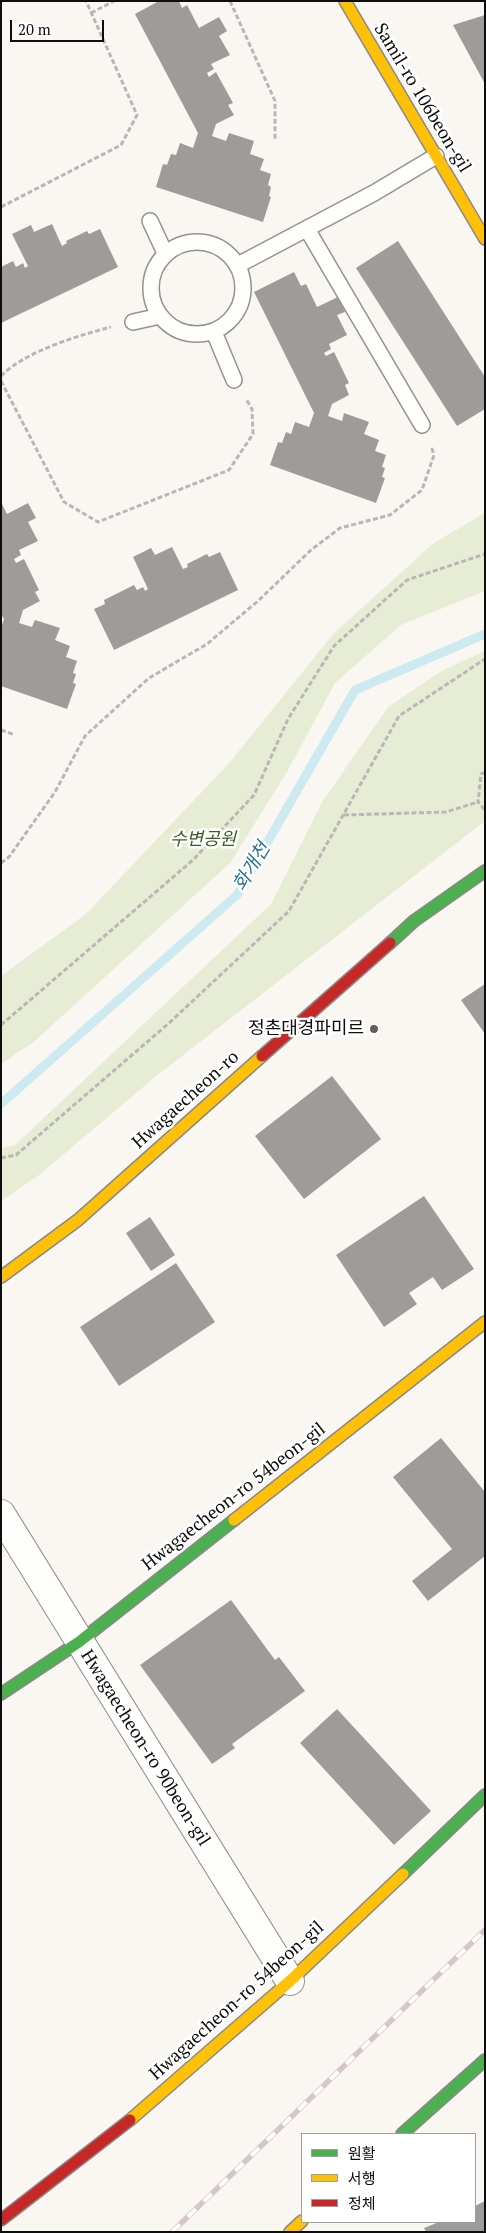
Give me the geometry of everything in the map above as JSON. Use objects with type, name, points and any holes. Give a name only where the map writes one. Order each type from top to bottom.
[{"type":"street","name":"Samil-ro 106beon-gil","points":[[345,1],[485,239]]},
{"type":"street","name":"Hwagaecheon-ro","points":[[4,1271],[78,1220],[414,921],[485,871]]},
{"type":"street","name":"Hwagaecheon-ro 54beon-gil","points":[[1,1694],[79,1642],[485,1322]]},
{"type":"street","name":"Hwagaecheon-ro 90beon-gil","points":[[1,1514],[290,1981]]},
{"type":"street","name":"Hwagaecheon-ro 54beon-gil","points":[[1,2220],[115,2133],[290,1981],[485,1795]]},
{"type":"street","points":[[403,2133],[485,2060]]},
{"type":"street","points":[[290,2232],[301,2222]]},
{"type":"lane","points":[[238,265],[307,229],[436,156]]},
{"type":"lane","points":[[150,221],[165,253]]},
{"type":"lane","points":[[307,229],[422,425]]},
{"type":"lane","points":[[204,242],[223,250],[238,265],[243,280],[243,296],[238,311],[227,323],[214,332],[198,334],[182,332],[170,326],[160,316],[153,304],[150,290],[151,277],[165,253],[177,246],[204,242]]},
{"type":"lane","points":[[133,322],[160,316]]},
{"type":"lane","points":[[214,332],[234,380]]},
{"type":"path","points":[[1,207],[121,145],[137,115],[86,1]]},
{"type":"path","points":[[91,14],[114,1]]},
{"type":"path","points":[[230,1],[275,101],[275,139]]},
{"type":"path","points":[[1,376],[14,363],[85,334],[133,322]]},
{"type":"path","points":[[1,381],[64,502],[98,522],[229,470],[253,434],[252,409],[234,380]]},
{"type":"path","points":[[1,863],[9,857],[55,792],[85,736],[149,678],[206,644],[258,601],[311,550],[340,528],[390,515],[422,490],[434,455],[422,425]]},
{"type":"path","points":[[1,1026],[193,860],[254,794],[288,718],[334,646],[407,580],[485,554]]},
{"type":"path","points":[[1,1158],[16,1155],[168,1024],[289,910],[399,716],[485,659]]},
{"type":"path","points":[[1,730],[16,735]]},
{"type":"path","points":[[485,772],[481,774],[478,802],[485,810]]},
{"type":"path","points":[[343,816],[446,812],[478,802]]},
{"type":"green space","name":"수변공원","points":[[485,513],[485,591],[401,625],[335,683],[287,772],[230,863],[35,1041],[1,1064],[1,976],[86,914],[230,762],[334,633],[435,542]]},
{"type":"green space","points":[[485,651],[485,821],[155,1077],[38,1176],[1,1201],[1,1148],[15,1145],[271,904],[322,802],[388,707],[443,670]]},
{"type":"building","points":[[159,1],[179,1],[182,8],[187,5],[199,28],[219,17],[227,31],[219,36],[230,55],[211,64],[214,69],[207,73],[209,77],[216,72],[233,103],[228,105],[234,115],[216,124],[212,136],[226,141],[229,133],[254,141],[250,154],[264,159],[260,170],[271,174],[268,185],[271,187],[269,196],[271,197],[263,222],[156,187],[163,164],[167,165],[171,154],[176,155],[180,143],[193,148],[198,133],[135,14]]},
{"type":"building","points":[[485,15],[485,84],[453,25]]},
{"type":"building","points":[[52,224],[62,246],[67,243],[66,241],[87,231],[89,234],[100,229],[118,267],[1,323],[1,267],[13,261],[16,267],[23,263],[25,268],[28,266],[12,234],[31,225],[34,232]]},
{"type":"building","points":[[398,241],[485,377],[485,409],[457,426],[356,268]]},
{"type":"building","points":[[294,272],[301,286],[306,284],[317,307],[338,297],[345,312],[337,315],[347,335],[329,344],[331,349],[324,353],[326,356],[334,352],[349,383],[345,385],[349,395],[332,404],[328,416],[342,421],[344,413],[369,422],[364,434],[379,440],[375,451],[386,455],[382,467],[385,468],[382,477],[385,478],[376,503],[270,465],[278,442],[282,443],[286,432],[291,434],[295,422],[309,427],[314,413],[254,292]]},
{"type":"building","points":[[1,502],[7,514],[28,503],[36,518],[28,522],[38,541],[19,550],[21,555],[14,559],[16,563],[24,559],[39,590],[35,592],[40,601],[23,610],[19,623],[32,627],[35,620],[60,628],[55,640],[70,646],[66,657],[77,661],[73,673],[76,674],[73,683],[76,684],[67,709],[1,686],[1,628],[4,619],[1,614]]},
{"type":"building","points":[[172,547],[183,569],[188,567],[187,564],[207,554],[209,557],[220,552],[238,590],[114,650],[94,609],[105,604],[104,600],[134,585],[137,590],[143,587],[145,591],[148,589],[133,557],[151,548],[155,555]]},
{"type":"building","points":[[485,984],[485,1034],[461,1000]]},
{"type":"building","points":[[332,1076],[381,1139],[304,1199],[255,1136]]},
{"type":"building","points":[[424,1196],[474,1269],[442,1290],[433,1277],[409,1293],[417,1304],[384,1327],[336,1255]]},
{"type":"building","points":[[150,1217],[175,1255],[151,1271],[126,1233]]},
{"type":"building","points":[[176,1263],[215,1322],[119,1386],[80,1327]]},
{"type":"building","points":[[441,1438],[485,1492],[485,1556],[428,1601],[412,1581],[452,1549],[393,1477]]},
{"type":"building","points":[[231,1600],[275,1660],[279,1657],[305,1691],[232,1744],[235,1748],[212,1764],[140,1665]]},
{"type":"building","points":[[337,1709],[431,1811],[394,1845],[300,1743]]},
{"type":"building","points":[[485,2201],[485,2232],[426,2232],[424,2228],[436,2223],[476,2223],[476,2206]]},
{"type":"waterway","name":"화개천","points":[[1,1104],[237,895],[355,690],[485,634]]},
{"type":"railway","points":[[172,2232],[485,1930]]},
{"type":"traffic: fast","points":[[390,943],[414,921],[485,871]]},
{"type":"traffic: fast","points":[[1,1694],[79,1642],[234,1520]]},
{"type":"traffic: fast","points":[[403,1874],[485,1795]]},
{"type":"traffic: fast","points":[[403,2133],[485,2060]]},
{"type":"traffic: slow","points":[[345,1],[485,239]]},
{"type":"traffic: slow","points":[[1,1277],[78,1220],[262,1056]]},
{"type":"traffic: slow","points":[[234,1520],[485,1322]]},
{"type":"traffic: slow","points":[[130,2120],[290,1981],[403,1874]]},
{"type":"traffic: slow","points":[[290,2232],[301,2222]]},
{"type":"traffic: jam","points":[[262,1056],[390,943]]},
{"type":"traffic: jam","points":[[1,2220],[130,2120]]},
{"type":"place","name":"정촌대경파미르","points":[[374,1029]]}]
